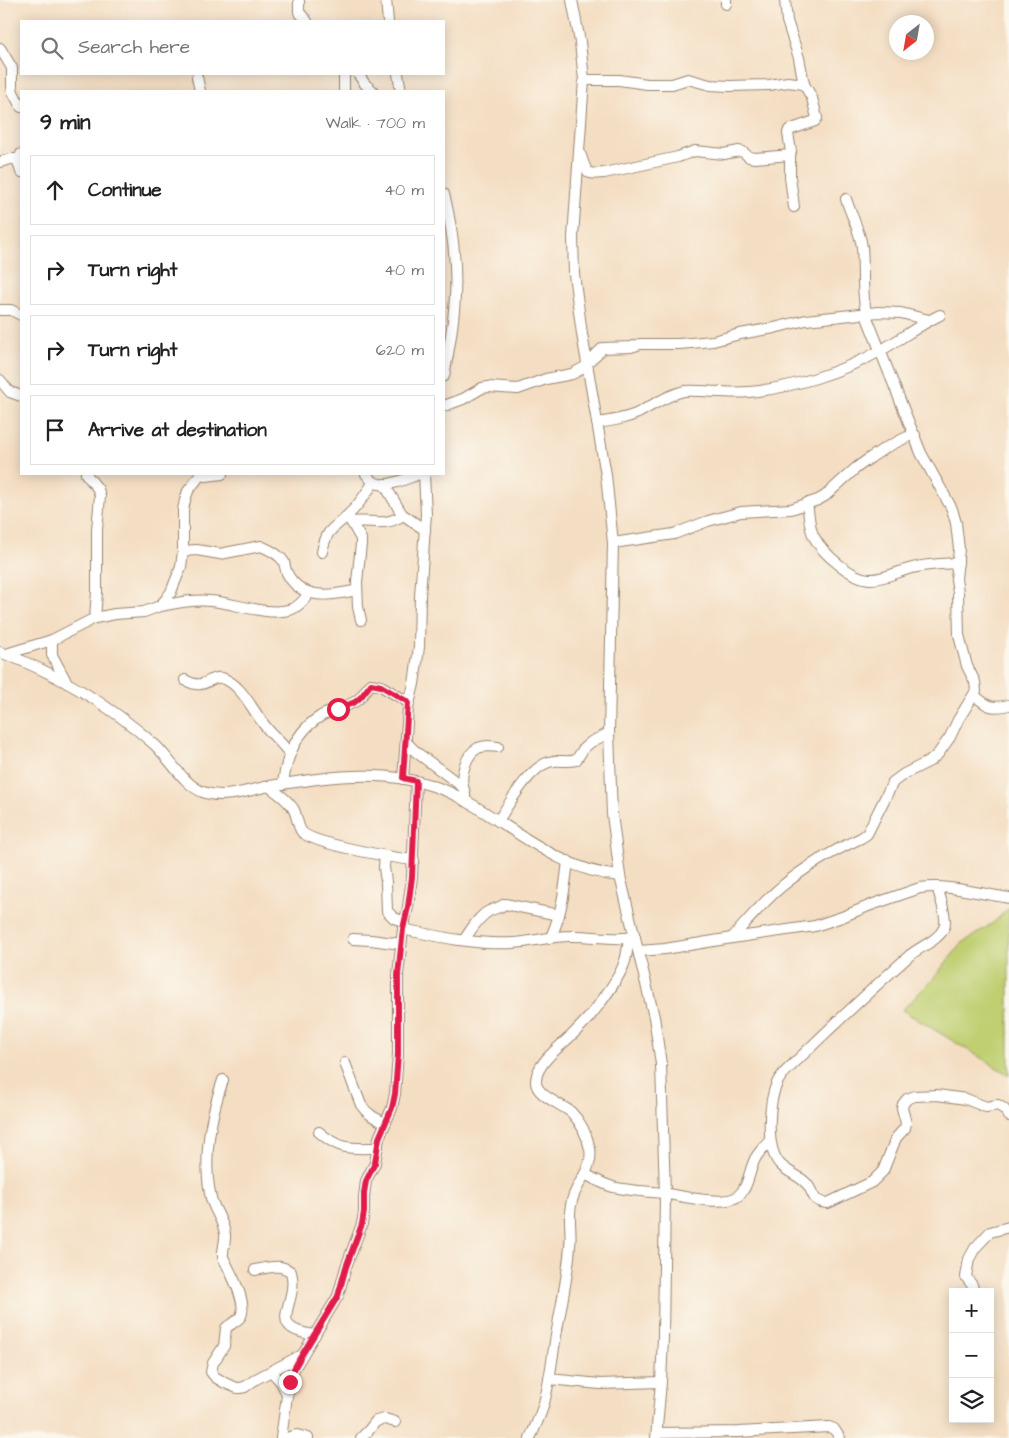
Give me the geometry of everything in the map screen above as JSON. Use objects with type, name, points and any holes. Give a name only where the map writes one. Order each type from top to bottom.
[{"type":"street","points":[[299,0],[299,12],[306,20]]},
{"type":"street","points":[[386,0],[388,20]]},
{"type":"street","points":[[572,0],[580,42],[584,80],[573,237],[578,308],[606,475],[612,543],[609,733],[612,814],[620,876],[633,938],[639,951],[654,1017],[661,1064],[665,1194],[661,1382],[656,1436],[778,1434],[829,1427],[834,1429],[840,1438]]},
{"type":"street","points":[[785,0],[786,20],[800,58],[804,84],[812,98],[817,118],[815,121],[789,130],[788,133],[791,152],[790,178],[794,207]]},
{"type":"street","points":[[0,48],[12,68],[13,92],[20,105]]},
{"type":"street","points":[[344,75],[344,90]]},
{"type":"street","points":[[359,75],[372,90]]},
{"type":"street","points":[[398,75],[401,90]]},
{"type":"street","points":[[197,77],[200,90]]},
{"type":"street","points":[[584,80],[619,80],[647,84],[672,84],[688,79],[729,86],[769,85],[788,82],[804,84]]},
{"type":"street","points":[[578,150],[587,169],[592,173],[604,173],[695,151],[724,154],[739,151],[755,158],[790,155]]},
{"type":"street","points":[[0,162],[20,157]]},
{"type":"street","points":[[445,199],[455,254],[456,298],[453,328],[445,371]]},
{"type":"street","points":[[732,938],[781,886],[822,859],[867,834],[893,782],[904,774],[930,761],[938,754],[976,691],[975,682],[967,666],[959,635],[956,579],[959,549],[958,533],[952,509],[921,453],[866,313],[862,245],[846,199]]},
{"type":"street","points":[[0,310],[12,310],[20,314]]},
{"type":"street","points":[[445,406],[482,388],[518,389],[546,379],[572,374],[587,364],[600,350],[608,348],[631,347],[640,344],[713,342],[740,334],[806,320],[866,313],[901,313],[929,320]]},
{"type":"street","points":[[597,423],[622,419],[684,391],[748,392],[800,382],[855,363],[880,351],[940,315]]},
{"type":"street","points":[[0,380],[10,392],[20,396]]},
{"type":"street","points":[[612,543],[674,534],[708,521],[740,512],[791,509],[826,496],[856,468],[885,448],[915,435]]},
{"type":"street","points":[[87,475],[98,489],[100,496],[97,530],[95,618]]},
{"type":"street","points":[[160,606],[177,580],[181,567],[183,510],[188,491],[200,475],[216,475]]},
{"type":"street","points":[[367,475],[379,483],[403,514],[425,530]]},
{"type":"street","points":[[322,552],[324,541],[330,530],[349,519],[357,506],[379,483],[415,475]]},
{"type":"street","points":[[403,778],[408,702],[417,666],[426,514],[424,475]]},
{"type":"street","points":[[807,503],[814,538],[834,560],[847,570],[861,577],[870,579],[881,578],[915,567],[958,563]]},
{"type":"street","points":[[349,519],[384,523],[395,520],[403,514]]},
{"type":"street","points":[[349,519],[361,539],[357,590],[361,620]]},
{"type":"street","points":[[182,551],[197,550],[220,554],[261,546],[282,559],[286,572],[299,589],[309,593],[329,594],[357,590]]},
{"type":"street","points":[[3,653],[52,640],[95,618],[115,614],[144,612],[160,606],[210,600],[252,609],[281,611],[298,606],[309,593]]},
{"type":"street","points":[[52,640],[52,656],[67,684]]},
{"type":"street","points":[[3,653],[67,684],[96,701],[156,746],[192,787],[201,792],[212,795],[226,795],[269,786],[333,777],[384,775],[403,778],[445,791],[465,801],[568,861],[592,871],[620,876]]},
{"type":"street","points":[[185,680],[195,685],[217,678],[228,681],[245,697],[265,726],[289,753]]},
{"type":"street","points":[[283,784],[284,768],[294,744],[311,723],[321,716],[355,702],[370,685],[381,686],[408,702]]},
{"type":"street","points":[[974,695],[986,706],[1009,705]]},
{"type":"street","points":[[498,821],[518,791],[539,767],[547,762],[576,760],[587,744],[609,733]]},
{"type":"street","points":[[406,742],[416,752],[463,787]]},
{"type":"street","points":[[465,801],[462,776],[473,752],[483,747],[498,747]]},
{"type":"street","points":[[308,1438],[297,1436],[284,1438],[287,1394],[294,1369],[338,1296],[346,1267],[362,1224],[365,1186],[375,1163],[379,1138],[392,1108],[395,1094],[398,1054],[398,975],[414,860],[416,781]]},
{"type":"street","points":[[269,786],[291,805],[297,816],[299,828],[304,833],[329,843],[385,856],[414,860]]},
{"type":"street","points":[[385,856],[387,911],[404,925],[435,936],[513,943],[570,936],[633,938]]},
{"type":"street","points":[[551,937],[559,915],[568,861]]},
{"type":"street","points":[[938,887],[945,919],[944,928],[935,938],[915,951],[838,1020],[778,1081],[773,1095],[768,1147],[780,1164],[806,1183],[814,1198],[822,1203],[828,1203],[872,1182],[883,1170],[896,1138],[905,1128],[906,1123],[902,1108],[907,1099],[915,1096],[937,1095],[966,1099],[986,1107],[998,1105],[1004,1108],[1009,1116]]},
{"type":"street","points":[[639,951],[665,949],[815,926],[871,904],[920,888],[938,887],[1009,898]]},
{"type":"street","points":[[464,940],[481,917],[490,910],[505,904],[559,915]]},
{"type":"street","points":[[530,1438],[544,1404],[549,1379],[568,1270],[571,1244],[570,1211],[572,1200],[590,1159],[590,1149],[580,1122],[570,1112],[540,1092],[536,1086],[537,1076],[548,1056],[591,1015],[614,982],[625,962],[633,938]]},
{"type":"street","points":[[353,939],[401,944]]},
{"type":"street","points":[[345,1063],[356,1096],[365,1111],[385,1123]]},
{"type":"street","points":[[223,1080],[211,1121],[207,1162],[211,1197],[226,1233],[222,1253],[237,1286],[242,1301],[242,1312],[238,1320],[226,1328],[226,1342],[213,1363],[211,1372],[225,1383],[240,1388],[301,1356]]},
{"type":"street","points":[[319,1132],[337,1145],[352,1148],[378,1148]]},
{"type":"street","points":[[585,1174],[600,1182],[620,1188],[687,1198],[730,1200],[737,1198],[745,1188],[754,1160],[758,1154],[768,1147]]},
{"type":"street","points":[[973,1288],[966,1277],[969,1260],[975,1248],[990,1232],[1009,1227]]},
{"type":"street","points":[[256,1270],[281,1266],[291,1272],[293,1288],[288,1307],[288,1326],[295,1331],[315,1335]]},
{"type":"street","points":[[272,1372],[281,1382],[287,1394]]},
{"type":"street","points":[[549,1379],[600,1384],[661,1382]]},
{"type":"street","points":[[361,1438],[376,1421],[385,1419],[395,1422]]},
{"type":"green space","points":[[1009,908],[1009,1075],[902,1010],[933,979],[961,944],[993,923]]},
{"type":"route","points":[[290,1382],[300,1358],[338,1296],[346,1267],[362,1224],[366,1181],[375,1163],[379,1138],[392,1108],[398,1054],[398,975],[413,862],[416,781],[403,778],[408,702],[381,686],[371,684],[355,702],[338,709]]}]
